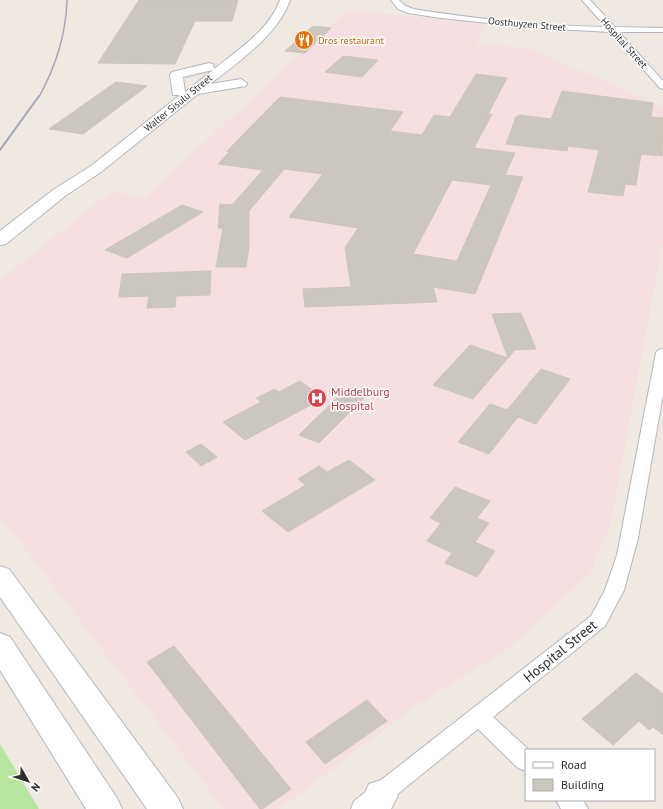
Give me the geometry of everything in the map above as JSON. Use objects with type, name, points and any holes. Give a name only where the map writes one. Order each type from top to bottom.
[{"type":"main road","name":"Walter Sisulu Street","points":[[0,240],[59,193],[96,170],[194,91],[263,20],[274,0]]},
{"type":"main road","name":"Walter Sisulu Street","points":[[59,193],[82,169],[178,92],[244,50],[269,27],[280,10],[284,0]]},
{"type":"main road","points":[[194,91],[239,82],[216,67]]},
{"type":"main road","points":[[0,576],[166,809]]},
{"type":"main road","points":[[0,645],[105,809]]},
{"type":"street","name":"Oosthuyzen Street","points":[[395,0],[401,7],[423,13],[510,23],[613,31],[663,30]]},
{"type":"street","name":"Hospital Street","points":[[586,0],[663,86]]},
{"type":"street","name":"Hospital Street","points":[[372,804],[598,621],[608,607],[619,578],[630,536],[661,377],[663,354]]},
{"type":"street","points":[[479,717],[525,760]]},
{"type":"street","points":[[568,801],[577,809]]},
{"type":"shaded area","name":"Middelburg Hospital","points":[[348,10],[486,24],[476,43],[531,49],[663,107],[663,241],[611,522],[590,574],[505,651],[418,704],[279,809],[224,809],[0,516],[0,280],[112,191],[144,198]]},
{"type":"green space","points":[[0,744],[39,809],[0,809]]},
{"type":"building","points":[[139,0],[238,0],[232,21],[195,21],[175,64],[98,63]]},
{"type":"building","points":[[313,26],[331,28],[305,53],[285,51]]},
{"type":"building","points":[[343,56],[378,60],[362,77],[325,72]]},
{"type":"building","points":[[476,74],[507,78],[488,114],[492,114],[474,148],[515,153],[505,175],[523,177],[475,294],[433,287],[437,302],[305,307],[303,289],[351,287],[345,248],[358,228],[289,217],[323,174],[284,169],[249,211],[249,246],[246,267],[216,267],[223,228],[218,228],[220,204],[232,205],[263,170],[218,164],[229,152],[227,151],[280,97],[403,112],[390,131],[422,135],[434,115],[450,117]],"holes":[[[452,180],[491,185],[457,261],[413,254]]]},
{"type":"building","points":[[116,82],[147,86],[83,134],[49,129]]},
{"type":"building","points":[[562,91],[653,103],[651,117],[663,118],[662,156],[641,154],[636,185],[625,184],[623,196],[588,192],[599,150],[568,146],[567,151],[506,144],[516,117],[519,115],[551,119]]},
{"type":"building","points":[[182,205],[203,212],[127,258],[105,250]]},
{"type":"building","points":[[211,271],[210,295],[176,296],[175,307],[147,308],[149,296],[119,297],[122,274]]},
{"type":"building","points":[[521,313],[536,349],[515,350],[508,358],[492,314]]},
{"type":"building","points":[[470,345],[508,358],[473,399],[433,385]]},
{"type":"building","points":[[541,369],[570,379],[536,424],[518,417],[489,454],[458,442],[490,404],[507,410]]},
{"type":"building","points":[[300,381],[324,398],[245,440],[223,422],[261,402],[256,398],[275,389],[279,392]]},
{"type":"building","points":[[346,389],[366,396],[319,443],[299,435]]},
{"type":"building","points":[[201,444],[217,457],[201,466],[186,452]]},
{"type":"building","points":[[349,460],[375,480],[288,532],[262,511],[306,485],[298,479],[319,466],[327,472]]},
{"type":"building","points":[[455,487],[490,501],[477,518],[489,523],[475,542],[495,551],[477,577],[445,563],[452,553],[427,541],[441,523],[430,518]]},
{"type":"building","points":[[174,646],[291,789],[262,809],[260,809],[147,662]]},
{"type":"building","points":[[636,673],[663,694],[663,735],[653,727],[649,730],[639,721],[613,745],[582,719]]},
{"type":"building","points":[[367,700],[387,721],[325,764],[306,742]]},
{"type":"railway","points":[[39,97],[59,50],[65,26],[67,0]]},
{"type":"railway","points":[[0,150],[39,96]]},
{"type":"place","name":"Dros restaurant","points":[[304,40]]},
{"type":"place","name":"Middelburg Hospital","points":[[317,398]]}]
